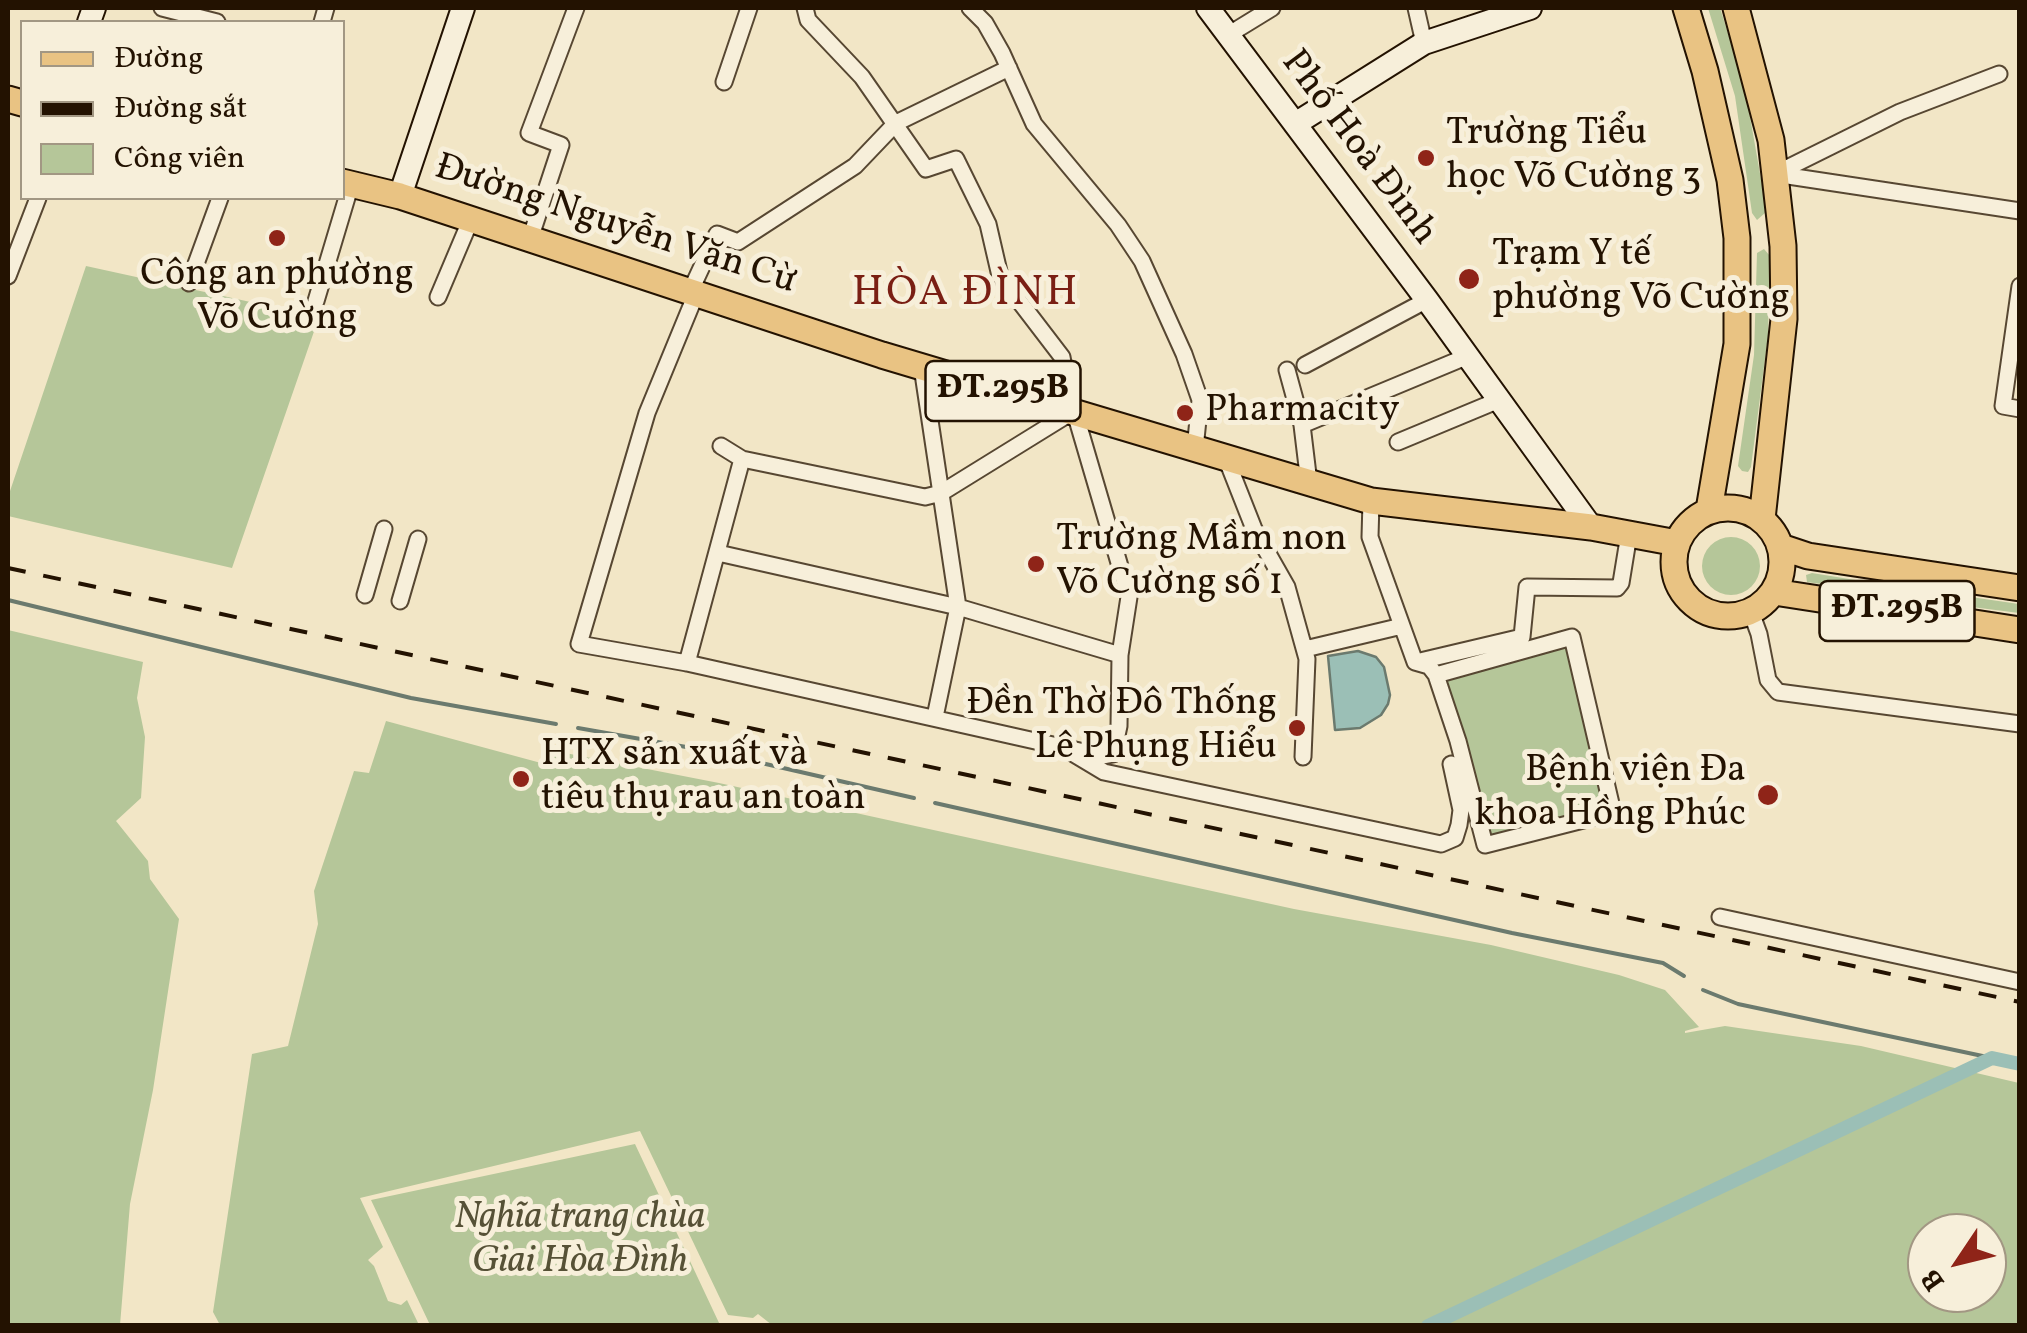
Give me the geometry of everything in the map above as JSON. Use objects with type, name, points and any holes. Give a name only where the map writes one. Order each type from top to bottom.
[{"type":"main road","points":[[1686,8],[1730,180],[1736,238],[1736,344],[1709,510]]},
{"type":"main road","points":[[1736,8],[1771,140],[1782,234],[1784,319],[1762,520]]},
{"type":"main road","name":"Đường Nguyễn Văn Cừ","points":[[347,183],[400,196],[922,367],[1371,502],[1591,527],[1677,543]]},
{"type":"main road","points":[[1736,238],[1782,234]]},
{"type":"main road","points":[[1738,508],[1762,520],[1781,547],[1782,570],[1774,592],[1750,612],[1720,615],[1692,602],[1676,578],[1674,555],[1690,522],[1709,510],[1738,508]]},
{"type":"main road","name":"ĐT.295B","points":[[1781,547],[1808,556],[2020,588]]},
{"type":"main road","name":"ĐT.295B","points":[[1774,592],[2020,630]]},
{"type":"street","points":[[162,8],[209,20]]},
{"type":"street","points":[[400,196],[463,8]]},
{"type":"street","points":[[530,239],[561,145],[529,133],[576,8]]},
{"type":"street","points":[[724,82],[749,8]]},
{"type":"street","points":[[805,8],[808,20],[862,78],[896,123],[926,170],[956,159],[988,224],[1000,276],[1062,357],[1073,412],[1128,597],[1120,654],[1115,752],[1102,756],[687,663],[579,644],[648,413],[716,234],[738,242],[856,166],[896,123],[1009,68]]},
{"type":"street","points":[[970,8],[985,23],[1034,124],[1118,225],[1142,261],[1200,400],[1195,448]]},
{"type":"street","name":"Phố Hoà Đình","points":[[1208,8],[1591,527]]},
{"type":"street","points":[[1228,36],[1272,8]]},
{"type":"street","points":[[1416,8],[1424,43]]},
{"type":"street","points":[[1295,124],[1424,43],[1530,8]]},
{"type":"street","points":[[1775,174],[1900,112],[2000,74]]},
{"type":"street","points":[[1775,174],[2020,211]]},
{"type":"street","points":[[8,272],[37,200]]},
{"type":"street","points":[[189,284],[219,200]]},
{"type":"street","points":[[316,301],[343,200]]},
{"type":"street","points":[[438,297],[470,220]]},
{"type":"street","points":[[2011,408],[2020,286]]},
{"type":"street","points":[[1305,365],[1427,300]]},
{"type":"street","points":[[1302,425],[1468,356]]},
{"type":"street","points":[[922,367],[958,606],[935,717]]},
{"type":"street","points":[[1287,370],[1302,425],[1308,483]]},
{"type":"street","points":[[1398,442],[1499,400]]},
{"type":"street","points":[[721,446],[742,459],[925,497],[942,493],[1073,412]]},
{"type":"street","points":[[1226,458],[1254,529],[1287,586],[1308,659],[1303,757]]},
{"type":"street","points":[[687,663],[742,459]]},
{"type":"street","points":[[1371,502],[1370,536],[1414,662]]},
{"type":"street","points":[[365,595],[384,530]]},
{"type":"street","points":[[1414,662],[1522,637],[1527,587],[1617,588],[1622,583],[1628,534]]},
{"type":"street","points":[[400,601],[418,539]]},
{"type":"street","points":[[718,554],[958,606],[1120,654]]},
{"type":"street","points":[[1750,612],[1759,634],[1768,680],[1778,692],[2020,724]]},
{"type":"street","points":[[1305,649],[1402,626]]},
{"type":"street","points":[[1414,662],[1429,666],[1436,675],[1485,845],[1603,815],[1612,808],[1572,638],[1436,675]]},
{"type":"street","points":[[1064,748],[1104,772],[1441,844],[1455,838],[1460,825],[1461,810],[1451,764]]},
{"type":"street","points":[[1720,917],[2020,982]]},
{"type":"green space","points":[[1708,8],[1720,8],[1744,83],[1764,196],[1765,213],[1757,220],[1752,213],[1735,96]]},
{"type":"green space","points":[[1764,249],[1770,256],[1768,336],[1748,472],[1738,466],[1754,355],[1757,253]]},
{"type":"green space","points":[[86,266],[319,317],[232,568],[8,516],[8,497]]},
{"type":"green space","points":[[1731,537],[1751,546],[1760,566],[1751,586],[1731,595],[1711,586],[1702,566],[1711,546]]},
{"type":"green space","points":[[1806,575],[1880,584],[1878,592],[1807,582]]},
{"type":"green space","points":[[1888,585],[2019,604],[2019,613],[1886,596]]},
{"type":"green space","points":[[8,630],[143,662],[137,698],[145,737],[141,798],[116,821],[148,861],[150,879],[179,919],[153,1090],[130,1204],[120,1325],[8,1325]]},
{"type":"green space","points":[[1570,644],[1608,806],[1486,838],[1445,680]]},
{"type":"green space","points":[[386,721],[541,763],[555,751],[1619,975],[1665,990],[1699,1027],[1685,1033],[1725,1026],[1861,1046],[2019,1083],[2019,1325],[772,1325],[758,1314],[753,1318],[728,1315],[640,1131],[360,1198],[383,1247],[368,1260],[388,1301],[401,1305],[407,1300],[419,1325],[220,1325],[213,1312],[252,1054],[288,1046],[318,924],[314,891],[354,771],[369,773]]},
{"type":"green space","name":"Nghĩa trang chùa Giai Hòa Đình","points":[[635,1144],[720,1325],[430,1325],[371,1200]]},
{"type":"water","points":[[1358,651],[1376,657],[1384,667],[1388,704],[1381,715],[1360,728],[1335,730],[1328,656]]},
{"type":"waterway","points":[[8,600],[411,698],[556,724]]},
{"type":"waterway","points":[[578,728],[709,751],[914,798]]},
{"type":"waterway","points":[[935,803],[1512,933],[1663,963],[1684,976]]},
{"type":"waterway","points":[[1703,990],[1738,1004],[1992,1058]]},
{"type":"waterway","points":[[1428,1326],[1992,1058],[2020,1064]]},
{"type":"railway","points":[[8,568],[2020,1002]]},
{"type":"place","name":"Trường Tiểu học Võ Cường 3","points":[[1426,158]]},
{"type":"place","name":"Công an phường Võ Cường","points":[[277,238]]},
{"type":"place","name":"Trạm Y tế phường Võ Cường","points":[[1469,279]]},
{"type":"place","name":"Pharmacity","points":[[1185,413]]},
{"type":"place","name":"Trường Mầm non Võ Cường số 1","points":[[1036,564]]},
{"type":"place","name":"Đền Thờ Đô Thống Lê Phụng Hiểu","points":[[1297,728]]},
{"type":"place","name":"HTX sản xuất và tiêu thụ rau an toàn","points":[[521,779]]},
{"type":"place","name":"Bệnh viện Đa khoa Hồng Phúc","points":[[1768,795]]},
{"type":"district","name":"HÒA ĐÌNH","points":[[966,296]]}]
